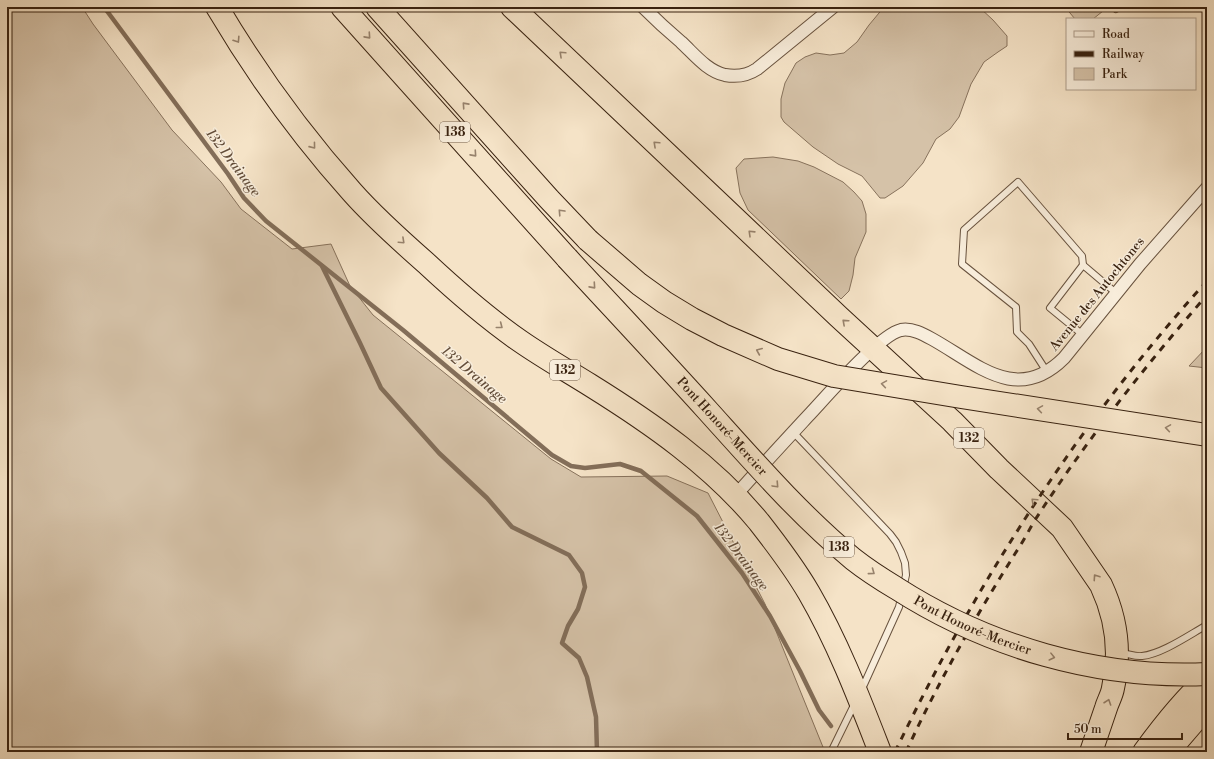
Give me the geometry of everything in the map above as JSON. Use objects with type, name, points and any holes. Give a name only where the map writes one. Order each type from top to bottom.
[{"type":"highway","name":"132","points":[[217,7],[257,70],[293,121],[354,195],[418,256],[470,303],[520,342],[665,434],[692,456],[735,496],[760,523],[799,576],[810,594],[832,636],[880,752]]},
{"type":"highway","name":"Pont Honoré-Mercier","points":[[342,7],[567,258],[792,503],[833,542],[856,561],[886,582],[929,608],[982,634],[1041,655],[1070,662],[1121,670],[1166,674],[1207,674]]},
{"type":"highway","name":"138","points":[[377,7],[549,199],[588,240],[639,284],[664,302],[723,335],[778,359],[834,376],[1207,435]]},
{"type":"highway","name":"132","points":[[512,7],[839,317],[952,421],[999,469],[1062,528],[1097,579],[1106,595],[1115,629],[1117,653],[1113,688],[1091,752]]},
{"type":"highway","points":[[1144,752],[1158,732],[1207,679]]},
{"type":"highway","points":[[1168,752],[1207,708]]},
{"type":"street","points":[[643,7],[704,63],[718,72],[736,76],[758,69],[833,7]]},
{"type":"street","name":"Avenue des Autochtones","points":[[735,496],[847,374],[886,338],[901,330],[918,332],[985,371],[998,376],[1018,380],[1028,379],[1047,372],[1064,358],[1160,240],[1207,188]]},
{"type":"lane","points":[[1047,372],[1028,344],[1017,332],[1016,307],[962,264],[964,230],[1018,182],[1082,256],[1083,265],[1116,293]]},
{"type":"lane","points":[[1083,265],[1050,308],[1083,335]]},
{"type":"lane","points":[[793,432],[890,534],[896,542],[905,563],[906,575],[899,607],[865,684],[831,752]]},
{"type":"lane","points":[[1117,653],[1126,653],[1133,656],[1150,654],[1165,648],[1207,626]]},
{"type":"green space","points":[[7,7],[82,7],[172,130],[221,182],[241,209],[292,249],[331,244],[350,286],[373,315],[551,459],[581,477],[667,476],[708,493],[765,604],[825,752],[7,752]]},
{"type":"green space","points":[[884,7],[979,7],[1007,36],[1007,46],[984,62],[971,84],[959,117],[950,129],[936,139],[923,163],[903,186],[885,198],[880,198],[862,176],[838,164],[813,147],[784,122],[781,117],[781,99],[785,83],[796,63],[805,57],[816,53],[830,55],[844,53],[857,42]]},
{"type":"green space","points":[[1065,7],[1108,7],[1094,18],[1074,18]]},
{"type":"green space","points":[[773,157],[798,161],[814,167],[843,182],[862,201],[866,214],[866,232],[855,258],[849,291],[841,299],[748,210],[740,193],[736,168],[744,159]]},
{"type":"green space","points":[[1207,347],[1207,368],[1189,366]]},
{"type":"waterway","name":"132 Drainage","points":[[104,7],[228,174],[244,198],[266,221],[403,330],[552,455],[571,466],[585,468],[620,464],[641,471],[697,516],[742,573],[770,616],[819,710],[831,726]]},
{"type":"waterway","points":[[322,266],[381,388],[439,453],[487,498],[512,527],[569,555],[582,573],[585,587],[578,609],[568,626],[562,643],[579,658],[587,677],[596,717],[597,752]]},
{"type":"railway","points":[[895,752],[960,626],[1034,505],[1074,446],[1116,390],[1160,334],[1207,281]]},
{"type":"railway","points":[[906,752],[931,700],[959,649],[988,598],[1054,491],[1117,404],[1207,295]]}]
